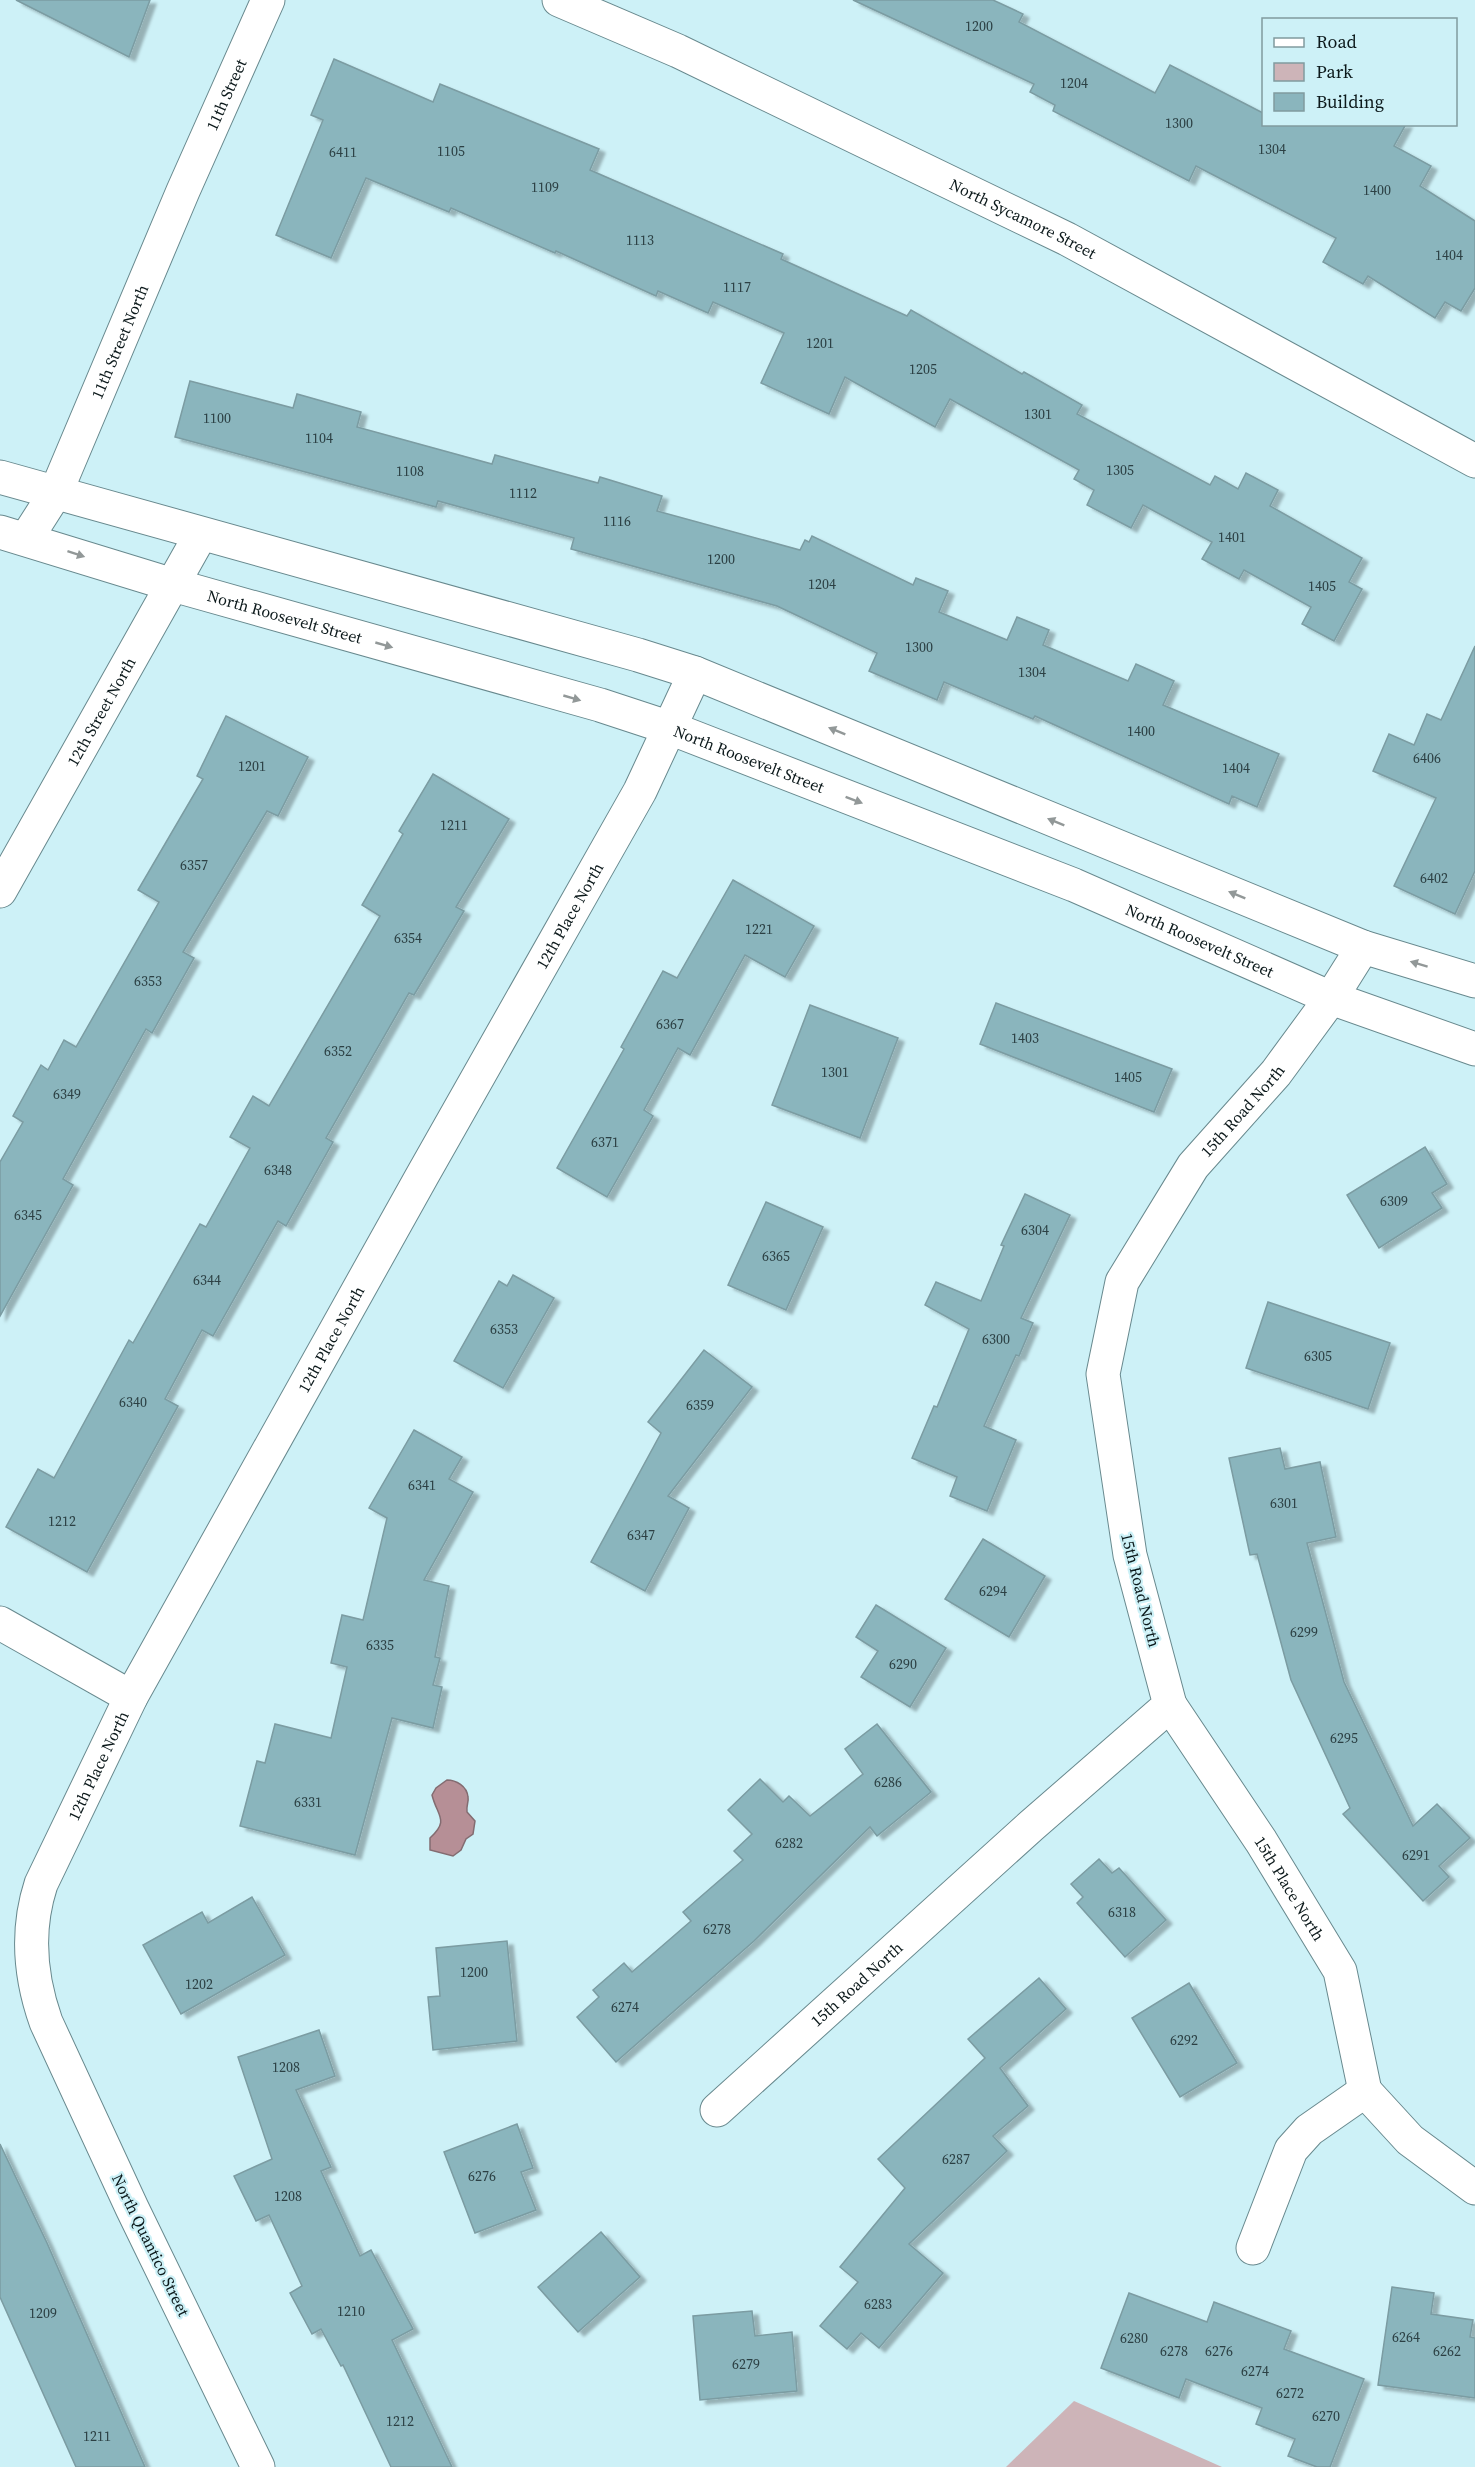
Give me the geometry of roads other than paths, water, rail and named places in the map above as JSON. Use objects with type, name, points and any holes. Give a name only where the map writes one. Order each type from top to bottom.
[{"type":"street","name":"11th Street","points":[[183,191],[268,0]]},
{"type":"street","name":"North Sycamore Street","points":[[559,0],[678,51],[1067,239],[1475,461]]},
{"type":"street","name":"11th Street North","points":[[56,492],[183,191]]},
{"type":"street","points":[[0,477],[638,655],[695,673],[1363,946],[1475,981]]},
{"type":"street","points":[[13,535],[56,492]]},
{"type":"street","name":"12th Street North","points":[[0,891],[201,534]]},
{"type":"street","name":"North Roosevelt Street","points":[[13,535],[173,585],[600,705],[670,728],[1074,885],[1331,998],[1475,1049]]},
{"type":"street","name":"12th Place North","points":[[46,2022],[39,2003],[31,1959],[33,1916],[41,1884],[131,1697],[640,791],[695,673]]},
{"type":"street","name":"15th Road North","points":[[717,2110],[1031,1826],[1170,1705],[1130,1555],[1103,1374],[1122,1282],[1193,1166],[1276,1073],[1331,998],[1363,946]]},
{"type":"street","points":[[0,1623],[131,1697]]},
{"type":"street","name":"15th Place North","points":[[1170,1705],[1261,1841],[1340,1971],[1365,2091]]},
{"type":"street","name":"North Quantico Street","points":[[46,2022],[96,2133],[258,2467]]},
{"type":"street","points":[[1253,2248],[1291,2150],[1309,2130],[1365,2091],[1410,2140],[1475,2188]]}]
